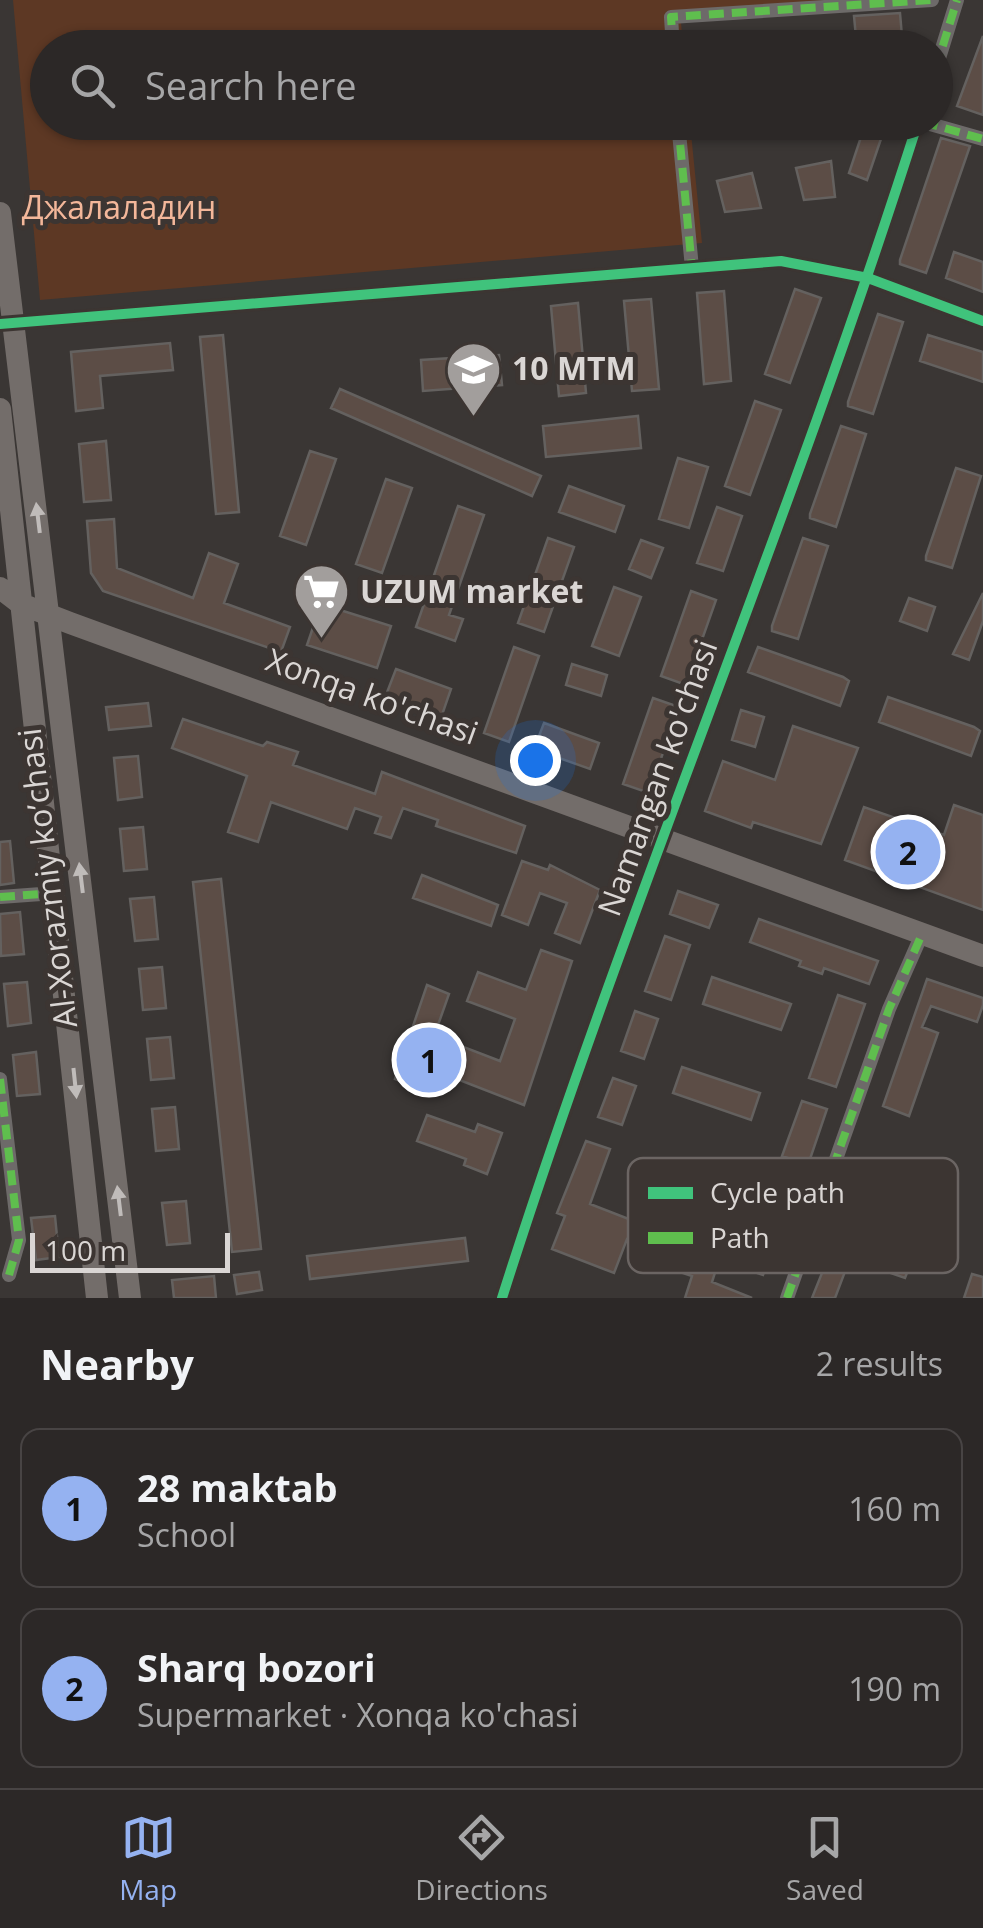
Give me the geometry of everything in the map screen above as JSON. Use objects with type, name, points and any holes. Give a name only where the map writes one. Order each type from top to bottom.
[{"type":"main road","name":"Al-Xorazmiy ko’chasi","points":[[0,213],[7,323],[49,615],[130,1298]]},
{"type":"main road","name":"Al-Xorazmiy ko’chasi","points":[[0,409],[10,605],[56,893],[96,1298]]},
{"type":"main road","name":"Xonqa ko'chasi","points":[[0,588],[10,605],[49,615],[983,956]]},
{"type":"street","points":[[671,30],[670,17],[932,0]]},
{"type":"street","points":[[948,30],[957,0]]},
{"type":"street","points":[[953,131],[983,139]]},
{"type":"street","points":[[680,140],[692,268]]},
{"type":"street","name":"Namangan ko'chasi","points":[[502,1298],[661,840],[868,278],[914,140]]},
{"type":"street","points":[[7,323],[780,261],[868,278],[983,320]]},
{"type":"street","points":[[0,898],[56,893]]},
{"type":"street","points":[[836,1158],[889,1008],[922,934]]},
{"type":"street","points":[[0,1079],[18,1240],[9,1275]]},
{"type":"street","points":[[787,1298],[796,1273]]},
{"type":"green space","name":"Джалаладин","points":[[13,0],[888,0],[681,22],[682,30],[30,30],[30,140],[692,140],[702,243],[40,300]]},
{"type":"building","points":[[900,13],[901,30],[855,30],[854,16]]},
{"type":"building","points":[[983,36],[983,115],[957,106]]},
{"type":"building","points":[[860,140],[881,140],[867,180],[849,173]]},
{"type":"building","points":[[940,140],[970,146],[926,273],[900,264]]},
{"type":"building","points":[[831,161],[835,197],[804,200],[796,168]]},
{"type":"building","points":[[752,173],[761,208],[725,212],[717,181]]},
{"type":"building","points":[[954,252],[983,262],[983,292],[946,278]]},
{"type":"building","points":[[795,289],[821,298],[790,383],[765,374]]},
{"type":"building","points":[[724,291],[731,381],[704,384],[697,293]]},
{"type":"building","points":[[651,299],[659,389],[632,391],[624,301]]},
{"type":"building","points":[[578,303],[586,393],[559,396],[551,306]]},
{"type":"building","points":[[878,314],[903,322],[873,414],[848,406],[848,402]]},
{"type":"building","points":[[223,335],[239,512],[216,514],[200,337]]},
{"type":"building","points":[[928,335],[983,352],[983,382],[920,361]]},
{"type":"building","points":[[170,343],[173,370],[100,376],[103,408],[76,411],[71,352]]},
{"type":"building","points":[[499,355],[502,385],[423,391],[421,360]]},
{"type":"building","points":[[340,389],[541,476],[532,496],[331,408]]},
{"type":"building","points":[[755,401],[781,410],[750,495],[725,486]]},
{"type":"building","points":[[638,416],[641,448],[546,457],[543,426]]},
{"type":"building","points":[[841,426],[866,434],[836,527],[810,518],[810,514]]},
{"type":"building","points":[[106,441],[111,500],[84,502],[79,444]]},
{"type":"building","points":[[310,451],[336,459],[306,545],[280,536]]},
{"type":"building","points":[[678,458],[708,467],[689,528],[659,519]]},
{"type":"building","points":[[956,468],[981,476],[952,568],[926,560],[926,556]]},
{"type":"building","points":[[386,479],[412,488],[382,573],[356,564]]},
{"type":"building","points":[[569,486],[624,506],[615,532],[559,512]]},
{"type":"building","points":[[458,506],[484,515],[449,615],[463,619],[455,641],[416,627]]},
{"type":"building","points":[[717,507],[742,516],[723,571],[697,563]]},
{"type":"building","points":[[114,519],[117,568],[193,598],[209,553],[238,564],[224,603],[290,627],[281,652],[103,591],[91,573],[87,521]]},
{"type":"building","points":[[548,538],[574,547],[544,632],[518,623]]},
{"type":"building","points":[[803,538],[828,546],[798,639],[772,631],[772,626]]},
{"type":"building","points":[[641,540],[663,548],[651,578],[629,569]]},
{"type":"building","points":[[614,587],[641,597],[619,656],[592,646]]},
{"type":"building","points":[[691,591],[716,600],[686,685],[661,676]]},
{"type":"building","points":[[983,593],[983,621],[969,660],[953,654]]},
{"type":"building","points":[[909,598],[935,607],[927,631],[900,621]]},
{"type":"building","points":[[321,604],[391,626],[377,668],[307,645]]},
{"type":"building","points":[[514,647],[539,656],[509,742],[484,733]]},
{"type":"building","points":[[758,647],[849,681],[840,706],[748,672]]},
{"type":"building","points":[[572,664],[607,675],[601,696],[566,685]]},
{"type":"building","points":[[396,669],[451,689],[442,715],[386,695]]},
{"type":"building","points":[[888,697],[980,731],[971,756],[879,722]]},
{"type":"building","points":[[653,698],[679,707],[649,793],[623,784]]},
{"type":"building","points":[[148,703],[151,726],[109,730],[106,707]]},
{"type":"building","points":[[741,710],[764,717],[755,747],[732,740]]},
{"type":"building","points":[[183,719],[263,746],[267,742],[298,752],[293,765],[375,794],[382,772],[525,826],[516,853],[436,826],[438,820],[403,808],[391,838],[375,833],[381,817],[355,808],[347,829],[271,802],[258,842],[228,832],[247,776],[172,748]]},
{"type":"building","points":[[544,723],[599,743],[590,769],[534,749]]},
{"type":"building","points":[[793,726],[858,748],[821,844],[753,822],[751,828],[705,811],[723,761],[775,780]]},
{"type":"building","points":[[138,756],[142,797],[118,800],[114,758]]},
{"type":"building","points":[[954,805],[983,815],[983,910],[845,860],[864,807],[944,835]]},
{"type":"building","points":[[143,827],[147,869],[124,871],[120,829]]},
{"type":"building","points":[[10,841],[14,883],[0,885],[0,842]]},
{"type":"building","points":[[522,861],[548,870],[550,865],[600,890],[580,943],[555,933],[567,903],[540,893],[528,925],[502,915]]},
{"type":"building","points":[[422,875],[498,905],[491,926],[413,898]]},
{"type":"building","points":[[221,879],[261,1249],[232,1252],[193,882]]},
{"type":"building","points":[[678,891],[718,905],[709,928],[670,914]]},
{"type":"building","points":[[154,897],[158,939],[135,941],[130,899]]},
{"type":"building","points":[[20,912],[24,954],[1,956],[0,914]]},
{"type":"building","points":[[759,919],[878,961],[869,984],[824,968],[822,974],[799,966],[801,961],[750,942]]},
{"type":"building","points":[[665,936],[690,945],[671,1000],[645,991]]},
{"type":"building","points":[[541,950],[572,961],[524,1105],[444,1074],[456,1044],[500,1061],[515,1019],[467,1001],[478,972],[526,990]]},
{"type":"building","points":[[162,967],[166,1008],[143,1010],[139,969]]},
{"type":"building","points":[[712,977],[791,1004],[781,1030],[703,1004]]},
{"type":"building","points":[[927,979],[983,998],[983,1005],[977,1022],[931,1006],[922,1027],[938,1033],[909,1116],[883,1106]]},
{"type":"building","points":[[27,982],[31,1023],[8,1026],[4,984]]},
{"type":"building","points":[[427,985],[449,994],[416,1087],[395,1079]]},
{"type":"building","points":[[838,995],[865,1004],[836,1087],[809,1078]]},
{"type":"building","points":[[635,1011],[658,1019],[644,1059],[621,1051]]},
{"type":"building","points":[[170,1037],[174,1078],[151,1080],[147,1039]]},
{"type":"building","points":[[36,1052],[40,1094],[17,1096],[13,1055]]},
{"type":"building","points":[[682,1067],[760,1093],[751,1120],[673,1093]]},
{"type":"building","points":[[613,1078],[636,1086],[622,1125],[598,1117]]},
{"type":"building","points":[[802,1101],[827,1109],[810,1158],[782,1156]]},
{"type":"building","points":[[175,1107],[179,1149],[156,1151],[152,1109]]},
{"type":"building","points":[[427,1115],[475,1132],[478,1124],[502,1133],[487,1174],[464,1165],[466,1159],[417,1141]]},
{"type":"building","points":[[586,1141],[610,1149],[590,1204],[628,1219],[628,1239],[614,1273],[552,1249],[565,1216],[557,1213]]},
{"type":"building","points":[[186,1201],[190,1243],[167,1245],[162,1203]]},
{"type":"building","points":[[55,1216],[59,1257],[36,1260],[31,1218]]},
{"type":"building","points":[[465,1238],[468,1261],[310,1279],[307,1256]]},
{"type":"building","points":[[259,1272],[262,1290],[237,1294],[234,1275]]},
{"type":"building","points":[[683,1273],[715,1273],[712,1282],[752,1298],[685,1298],[692,1276]]},
{"type":"building","points":[[822,1273],[844,1273],[835,1298],[812,1298]]},
{"type":"building","points":[[972,1274],[983,1277],[983,1298],[964,1298]]},
{"type":"building","points":[[214,1276],[216,1298],[174,1298],[172,1280]]},
{"type":"marked path","points":[[672,30],[671,17],[932,0]]},
{"type":"marked path","points":[[948,30],[957,0]]},
{"type":"marked path","points":[[953,130],[983,139]]},
{"type":"marked path","points":[[680,140],[692,268]]},
{"type":"marked path","points":[[0,897],[55,893]]},
{"type":"marked path","points":[[836,1158],[889,1009],[922,934]]},
{"type":"marked path","points":[[0,1079],[19,1240],[9,1275]]},
{"type":"marked path","points":[[787,1298],[796,1273]]},
{"type":"cycle path","points":[[502,1298],[602,1003],[818,418],[912,140]]},
{"type":"cycle path","points":[[0,324],[781,261],[868,278],[983,321]]},
{"type":"place","name":"10 MTM","points":[[473,418]]},
{"type":"place","name":"UZUM market","points":[[321,641]]},
{"type":"place","name":"Sharq bozori","points":[[908,852]]},
{"type":"place","name":"28 maktab","points":[[429,1060]]}]
